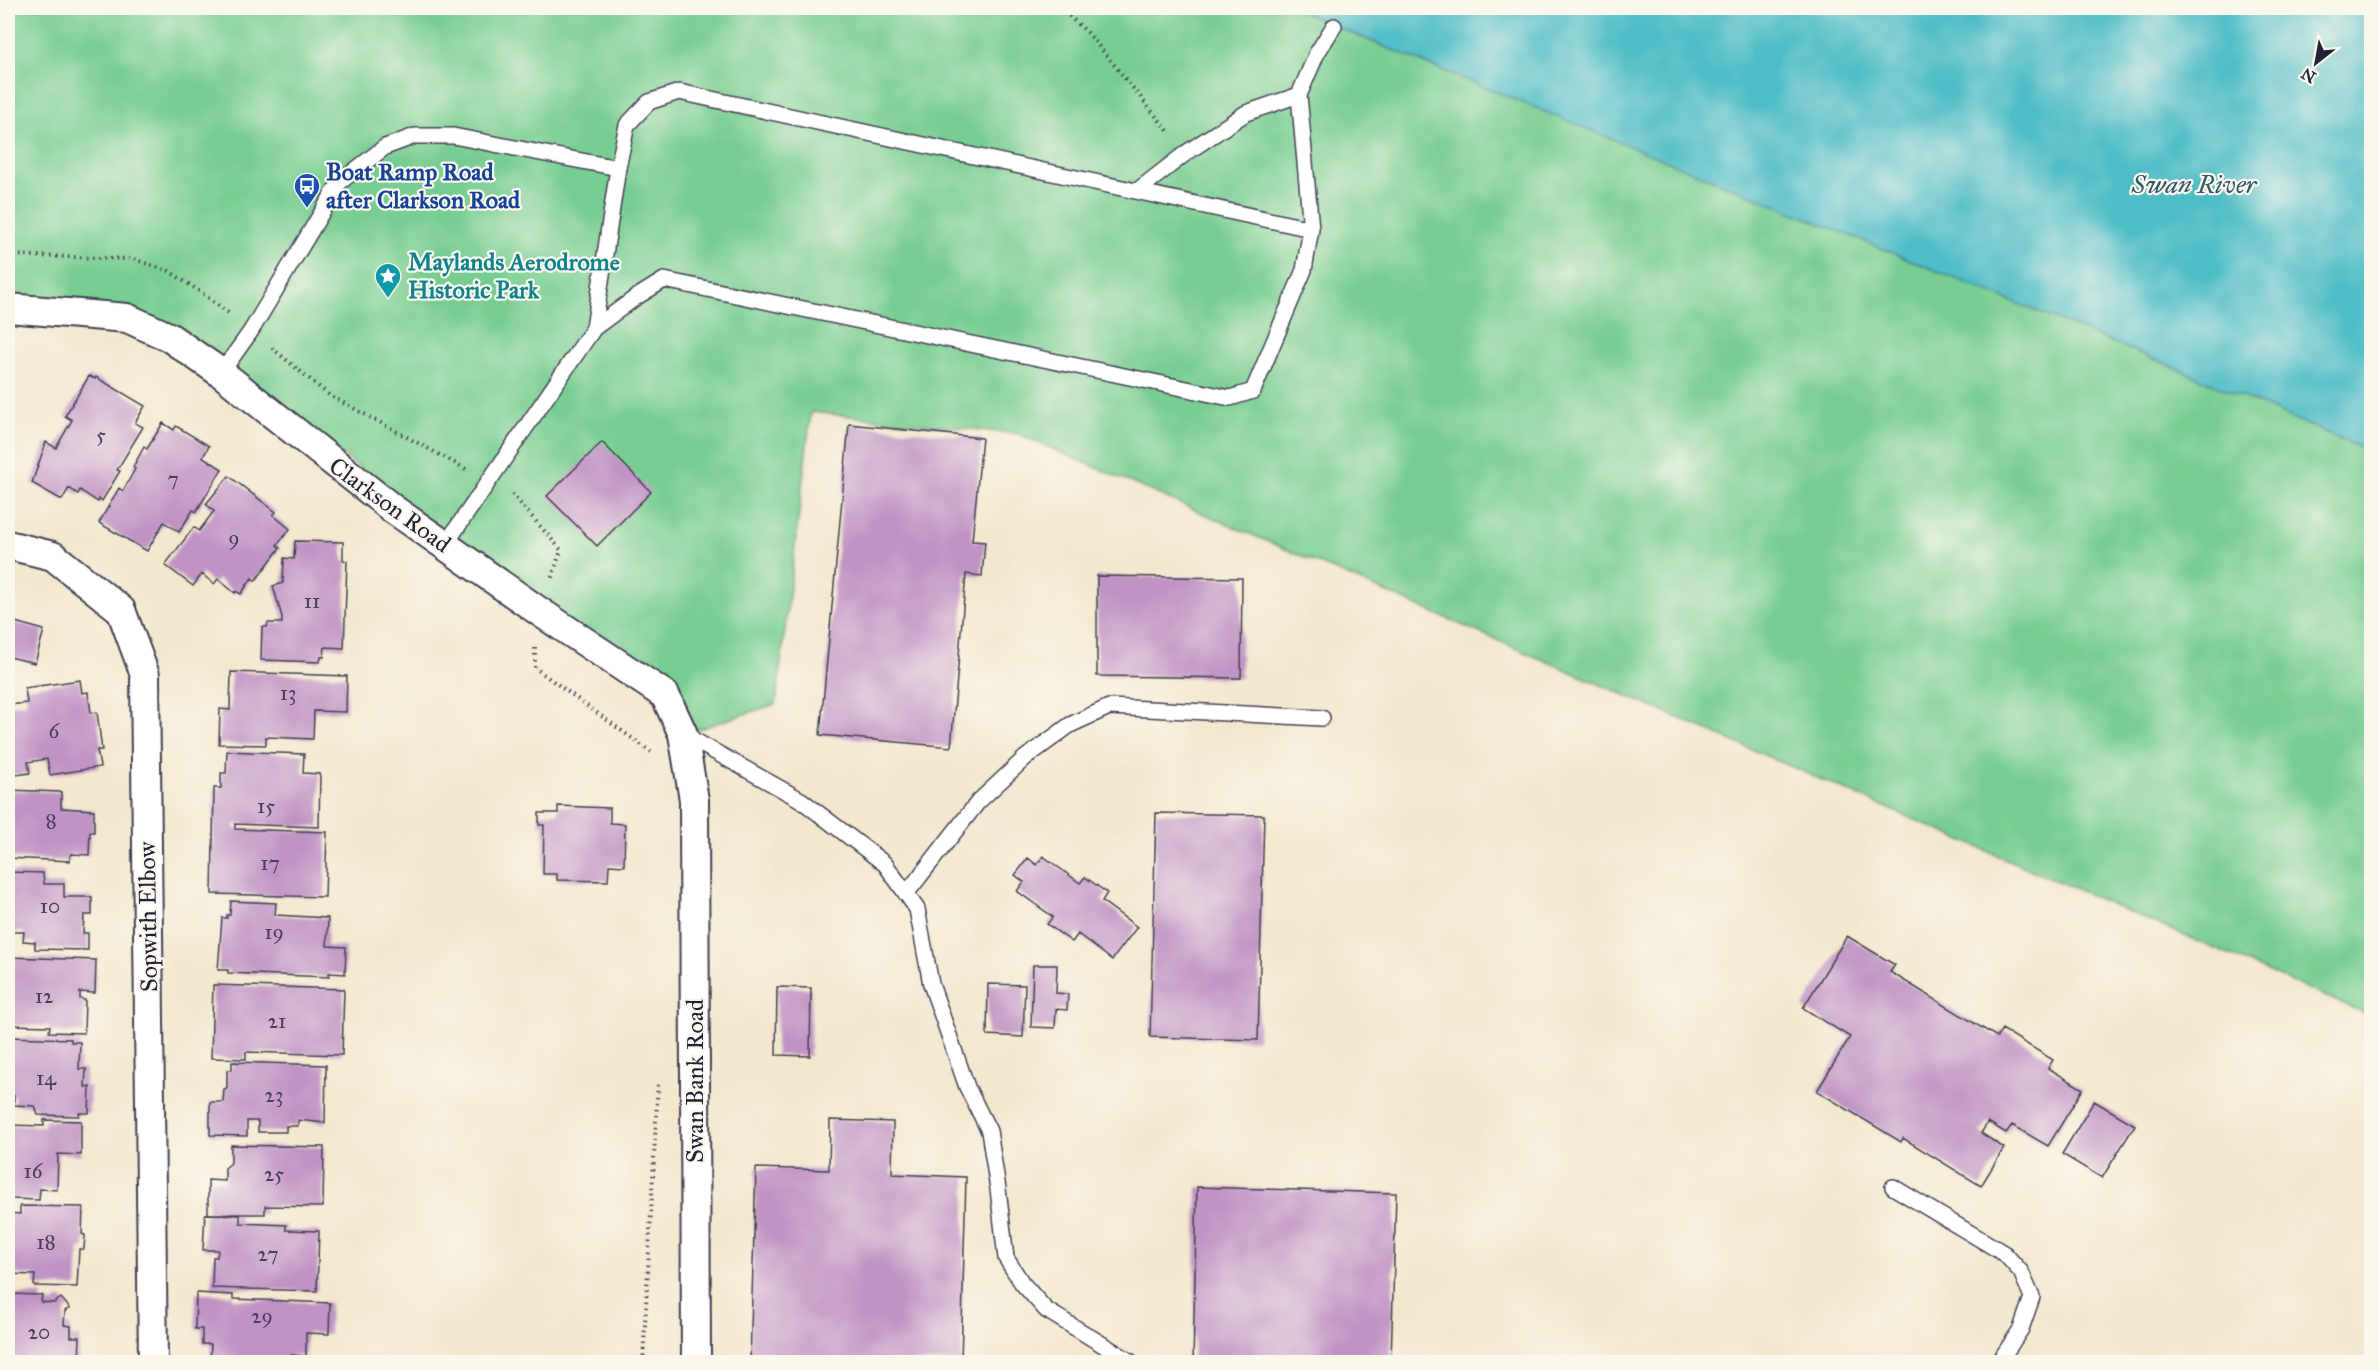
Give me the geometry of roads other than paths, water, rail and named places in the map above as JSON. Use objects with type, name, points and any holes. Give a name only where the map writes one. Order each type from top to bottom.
[{"type":"street","name":"Clarkson Road","points":[[8,308],[127,318],[169,337],[220,373],[329,461],[444,545],[665,695],[683,734],[694,800]]},
{"type":"street","name":"Sopwith Elbow","points":[[8,545],[52,556],[121,610],[145,675],[153,1362]]},
{"type":"street","name":"Swan Bank Road","points":[[694,800],[696,1362]]},
{"type":"lane","points":[[444,545],[594,328],[664,280],[1230,398],[1253,391],[1304,270],[1311,229],[1299,95],[1317,53],[1334,26]]},
{"type":"lane","points":[[594,328],[618,168],[627,125],[649,102],[680,92],[1311,229]]},
{"type":"lane","points":[[1137,190],[1186,153],[1246,113],[1299,95]]},
{"type":"lane","points":[[220,373],[251,332],[340,182],[385,147],[415,136],[453,136],[618,168]]},
{"type":"lane","points":[[906,894],[978,802],[1025,758],[1070,725],[1109,707],[1322,718]]},
{"type":"lane","points":[[683,734],[801,800],[885,864],[917,909],[931,984],[967,1087],[989,1131],[1006,1258],[1022,1283],[1046,1310],[1131,1362]]},
{"type":"lane","points":[[1893,1187],[2005,1254],[2021,1272],[2032,1297],[2021,1329],[2000,1362]]},
{"type":"water","name":"Swan River","points":[[1294,8],[2371,8],[2371,452],[2176,368]]},
{"type":"place","name":"Boat Ramp Road after Clarkson Road","points":[[307,209]]},
{"type":"place","name":"Maylands Aerodrome Historic Park","points":[[388,299]]}]
